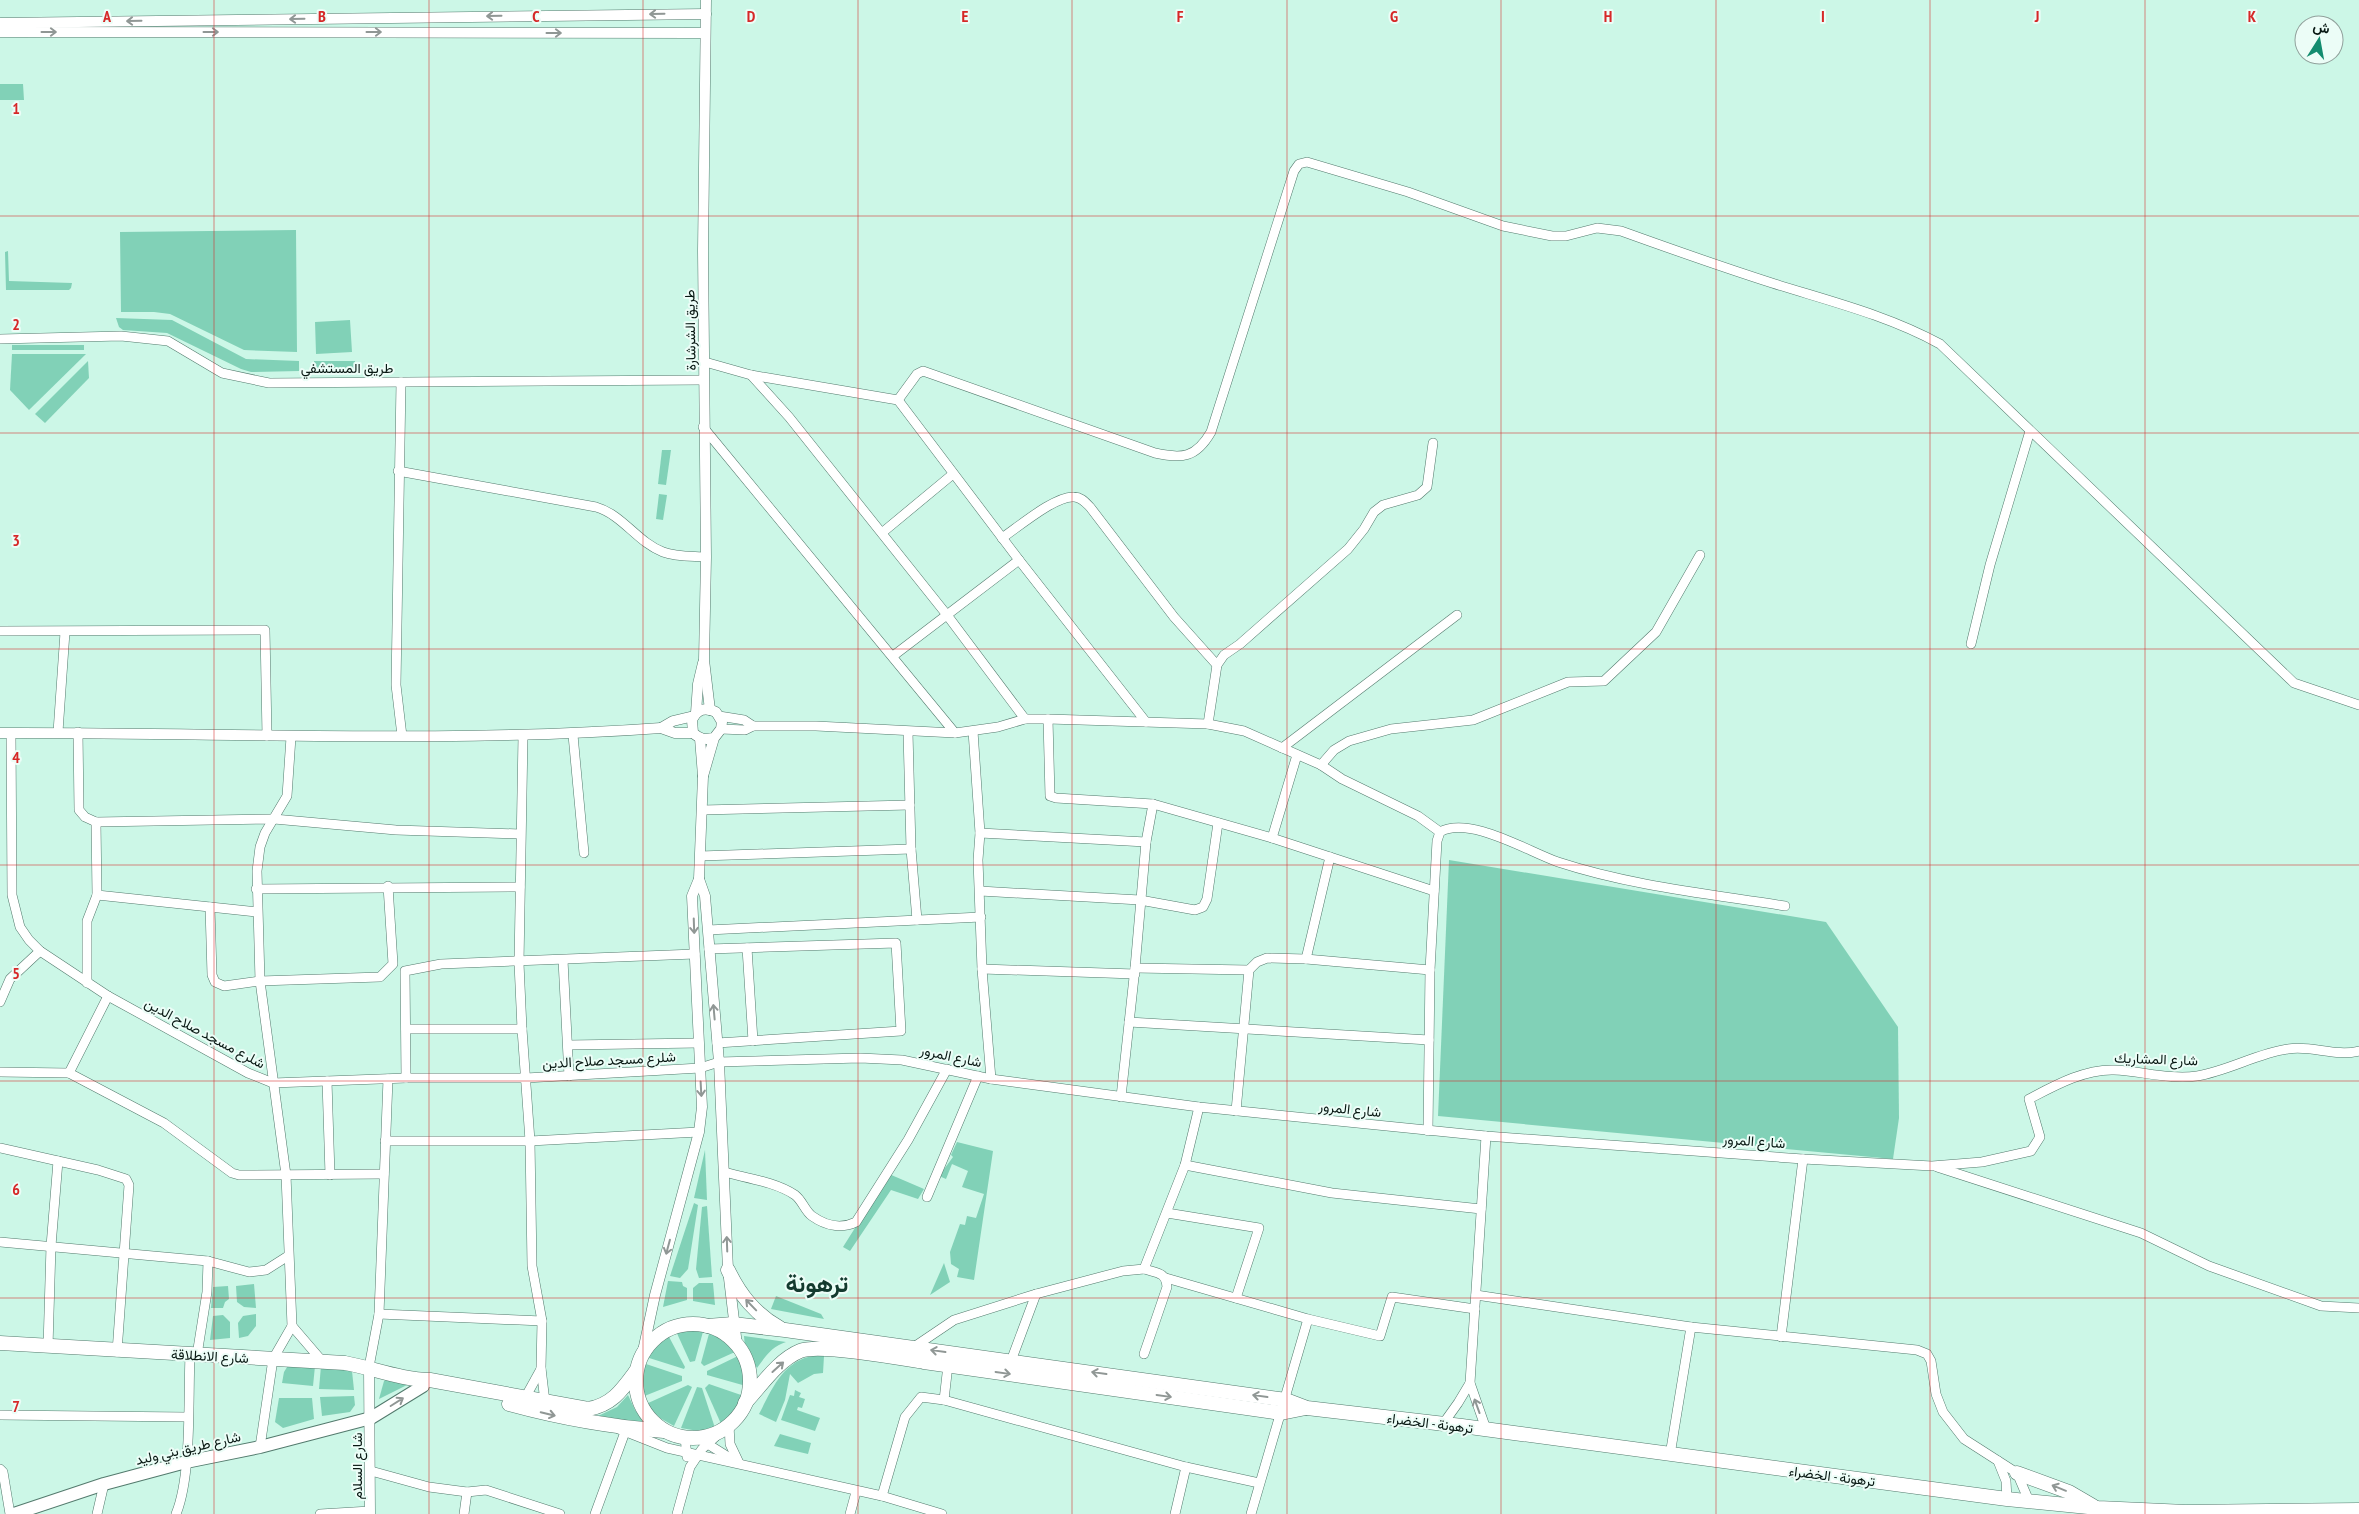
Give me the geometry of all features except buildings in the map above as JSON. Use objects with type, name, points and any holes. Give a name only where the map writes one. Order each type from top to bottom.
[{"type":"highway","points":[[728,1270],[745,1299],[770,1322],[785,1330]]},
{"type":"highway","points":[[420,1383],[430,1380],[572,1408],[598,1407],[619,1395],[636,1371],[643,1351],[652,1340],[664,1331],[678,1326],[693,1324],[708,1326],[733,1324],[1011,1361],[1283,1406]]},
{"type":"highway","points":[[708,1326],[724,1333],[737,1345],[745,1358],[749,1373],[749,1388],[745,1403]]},
{"type":"highway","name":"شارع الانطلاقة","points":[[0,1344],[322,1362],[369,1367],[420,1383]]},
{"type":"highway","points":[[420,1383],[619,1430],[666,1431],[697,1440],[726,1427],[775,1370],[800,1350],[813,1349],[1283,1406]]},
{"type":"highway","points":[[636,1371],[636,1389],[641,1406],[651,1420],[666,1431]]},
{"type":"highway","name":"ترهونة - الخضراء","points":[[1283,1406],[1486,1429],[2007,1499],[2098,1508],[2227,1513],[2359,1510]]},
{"type":"highway","points":[[2016,1473],[2069,1492],[2098,1508]]},
{"type":"main road","name":"شارع طريق بني وليد","points":[[14,1514],[104,1484],[186,1462],[260,1447],[371,1418],[420,1383]]},
{"type":"street","name":"طريق الشرشارة","points":[[704,660],[706,557],[703,427],[705,362],[703,251],[706,0]]},
{"type":"street","points":[[0,23],[706,14]]},
{"type":"street","points":[[0,32],[706,33]]},
{"type":"street","points":[[898,400],[917,374],[923,371],[1155,453],[1171,457],[1184,456],[1195,451],[1204,444],[1211,432],[1294,171],[1298,164],[1307,162],[1427,198],[1503,226],[1552,236],[1566,236],[1597,228],[1621,231],[1771,283],[1876,314],[1940,344],[2294,682],[2359,705]]},
{"type":"street","name":"طريق المستشفي","points":[[0,339],[130,337],[168,341],[222,372],[269,383],[704,380]]},
{"type":"street","points":[[705,362],[751,375],[898,400],[1002,538],[1146,722]]},
{"type":"street","points":[[751,375],[789,417],[882,532],[1025,720]]},
{"type":"street","points":[[401,382],[398,471],[396,684],[402,736]]},
{"type":"street","points":[[703,427],[955,733]]},
{"type":"street","points":[[1971,644],[1990,565],[2030,431]]},
{"type":"street","points":[[1208,724],[1217,665],[1224,655],[1240,644],[1348,549],[1364,529],[1374,512],[1383,505],[1418,495],[1427,487],[1433,443]]},
{"type":"street","points":[[398,471],[596,507],[612,513],[654,547],[664,552],[706,557]]},
{"type":"street","points":[[882,532],[953,474]]},
{"type":"street","points":[[1002,538],[1060,499],[1072,496],[1082,499],[1174,617],[1217,665]]},
{"type":"street","points":[[1322,765],[1334,750],[1349,741],[1391,729],[1473,720],[1568,682],[1604,681],[1656,632],[1700,555]]},
{"type":"street","points":[[893,656],[1019,560]]},
{"type":"street","points":[[1282,748],[1457,615]]},
{"type":"street","points":[[0,631],[265,630],[267,736]]},
{"type":"street","points":[[58,732],[65,632]]},
{"type":"street","points":[[704,660],[710,710]]},
{"type":"street","points":[[704,660],[698,684],[695,714],[691,724],[696,735],[704,776]]},
{"type":"street","points":[[661,728],[673,721],[710,710],[719,716],[744,720],[753,726]]},
{"type":"street","points":[[719,716],[721,729],[714,738],[704,776],[700,879],[705,896],[719,1062],[728,1270],[737,1345]]},
{"type":"street","points":[[721,729],[745,730],[753,726],[816,726],[955,733],[998,727],[1025,720],[1048,719],[1208,724],[1244,731],[1322,765],[1342,779],[1418,816],[1440,832]]},
{"type":"street","points":[[1048,719],[1050,796],[1056,798],[1153,804],[1272,838],[1434,891]]},
{"type":"street","points":[[0,734],[78,732],[291,737],[523,736],[573,735],[661,728],[675,733],[696,735],[707,740],[714,738]]},
{"type":"street","points":[[974,731],[980,833],[978,860],[982,969],[991,1079]]},
{"type":"street","points":[[78,732],[79,810],[85,817],[96,822],[274,819],[396,830],[520,834]]},
{"type":"street","points":[[908,732],[912,849],[917,920]]},
{"type":"street","name":"شلرع مسجد صلاح الدين","points":[[11,733],[11,878],[14,910],[20,927],[40,951],[108,996],[248,1073],[273,1083],[406,1078],[526,1078],[700,1068],[719,1062]]},
{"type":"street","points":[[573,735],[584,853]]},
{"type":"street","points":[[523,736],[518,963],[530,1141],[532,1266],[542,1321],[541,1368],[545,1402]]},
{"type":"street","points":[[260,1447],[273,1359],[292,1326],[286,1175],[260,981],[256,889],[260,847],[265,833],[287,796],[291,737]]},
{"type":"street","points":[[1272,838],[1297,755]]},
{"type":"street","points":[[1121,1097],[1135,971],[1146,842],[1153,804]]},
{"type":"street","points":[[702,810],[910,805]]},
{"type":"street","points":[[87,982],[87,921],[97,895],[96,822]]},
{"type":"street","points":[[980,891],[1140,900],[1195,910],[1203,907],[1207,900],[1218,823]]},
{"type":"street","points":[[1428,1130],[1430,970],[1434,891],[1437,841],[1440,832],[1446,828],[1470,829],[1495,835],[1557,861],[1593,872],[1642,883],[1785,906]]},
{"type":"street","points":[[980,833],[1146,842]]},
{"type":"street","points":[[700,856],[912,849]]},
{"type":"street","points":[[1306,959],[1330,857]]},
{"type":"street","points":[[0,878],[11,878]]},
{"type":"street","points":[[643,1351],[654,1295],[699,1132],[702,1107],[692,896],[700,879]]},
{"type":"street","points":[[256,889],[388,886],[520,887]]},
{"type":"street","points":[[210,907],[212,975],[215,982],[224,986],[260,981],[380,977],[393,964],[388,886]]},
{"type":"street","points":[[97,895],[257,912]]},
{"type":"street","points":[[708,930],[981,917]]},
{"type":"street","points":[[709,949],[896,943],[901,1031],[717,1043]]},
{"type":"street","points":[[747,948],[752,1041]]},
{"type":"street","points":[[0,1002],[10,980],[40,951]]},
{"type":"street","points":[[406,1078],[405,971],[441,964],[518,963],[695,954]]},
{"type":"street","points":[[1236,1111],[1249,970],[1257,962],[1267,958],[1306,959],[1430,970]]},
{"type":"street","points":[[563,960],[569,1076]]},
{"type":"street","points":[[982,969],[1249,970]]},
{"type":"street","points":[[69,1073],[108,996]]},
{"type":"street","points":[[1130,1022],[1429,1040]]},
{"type":"street","points":[[406,1029],[522,1029]]},
{"type":"street","points":[[568,1045],[699,1043]]},
{"type":"street","name":"شارع المشاريك","points":[[1982,1162],[2031,1151],[2040,1137],[2029,1099],[2076,1077],[2113,1070],[2196,1076],[2288,1048],[2310,1048],[2349,1054],[2359,1051]]},
{"type":"street","name":"شارع المرور","points":[[719,1062],[860,1058],[902,1060],[991,1079],[1121,1097],[1236,1111],[1486,1136],[1803,1159],[1932,1166],[1982,1162]]},
{"type":"street","points":[[724,1172],[778,1188],[796,1196],[812,1216],[831,1224],[845,1227],[856,1222],[908,1140],[947,1070]]},
{"type":"street","points":[[0,1072],[69,1073],[164,1123],[232,1173],[252,1176],[384,1174]]},
{"type":"street","points":[[927,1197],[978,1076]]},
{"type":"street","points":[[369,1367],[380,1314],[388,1079]]},
{"type":"street","points":[[327,1081],[330,1175]]},
{"type":"street","points":[[1144,1269],[1185,1165],[1199,1107]]},
{"type":"street","points":[[385,1141],[530,1141],[699,1132]]},
{"type":"street","points":[[1486,1136],[1470,1383],[1486,1429]]},
{"type":"street","points":[[0,1148],[126,1179],[128,1185],[125,1252],[117,1352]]},
{"type":"street","points":[[1781,1337],[1803,1159]]},
{"type":"street","points":[[48,1347],[51,1246],[58,1161]]},
{"type":"street","points":[[1185,1165],[1332,1193],[1481,1209]]},
{"type":"street","points":[[1932,1166],[2141,1233],[2209,1266],[2321,1306],[2359,1308]]},
{"type":"street","points":[[1167,1213],[1259,1228],[1236,1298]]},
{"type":"street","points":[[0,1242],[208,1261],[249,1272],[266,1270],[288,1256]]},
{"type":"street","points":[[176,1514],[183,1492],[187,1417],[194,1355],[208,1292],[208,1261]]},
{"type":"street","points":[[914,1348],[954,1320],[1036,1294],[1123,1271],[1144,1269],[1163,1274],[1166,1278],[1308,1319],[1380,1336],[1392,1297],[1475,1308]]},
{"type":"street","points":[[1144,1354],[1167,1287],[1166,1278]]},
{"type":"street","points":[[1011,1361],[1036,1294]]},
{"type":"street","points":[[1476,1294],[1691,1328],[1917,1350],[1927,1354],[1931,1361],[1936,1394],[1944,1412],[1964,1439],[2016,1473],[2029,1501]]},
{"type":"street","points":[[380,1314],[542,1321]]},
{"type":"street","points":[[1251,1514],[1308,1319]]},
{"type":"street","points":[[292,1326],[322,1362]]},
{"type":"street","points":[[1670,1455],[1691,1328]]},
{"type":"street","points":[[944,1400],[948,1365]]},
{"type":"street","name":"شارع السلام","points":[[369,1367],[371,1418],[370,1512]]},
{"type":"street","points":[[525,1398],[541,1368]]},
{"type":"street","points":[[1443,1424],[1470,1383]]},
{"type":"street","points":[[882,1496],[905,1416],[921,1397],[944,1400],[1186,1467],[1259,1483]]},
{"type":"street","points":[[0,1415],[187,1417]]},
{"type":"street","points":[[726,1427],[730,1444],[739,1463]]},
{"type":"street","points":[[596,1514],[619,1430],[667,1448],[739,1463],[856,1492],[882,1496],[942,1514]]},
{"type":"street","points":[[686,1452],[697,1440]]},
{"type":"street","points":[[697,1440],[739,1463]]},
{"type":"street","points":[[677,1514],[690,1467],[698,1455],[697,1440]]},
{"type":"street","points":[[686,1452],[690,1467]]},
{"type":"street","points":[[1998,1461],[2006,1481],[2007,1499]]},
{"type":"street","points":[[1175,1514],[1186,1467]]},
{"type":"street","points":[[0,1469],[3,1472],[10,1514]]},
{"type":"street","points":[[371,1471],[429,1487],[467,1492],[486,1490],[560,1514]]},
{"type":"street","points":[[97,1514],[104,1484]]},
{"type":"street","points":[[464,1514],[467,1492]]},
{"type":"street","points":[[850,1514],[856,1492]]},
{"type":"street","points":[[320,1514],[370,1512]]},
{"type":"green space","points":[[0,84],[23,84],[24,100],[0,100]]},
{"type":"green space","points":[[296,230],[297,352],[244,350],[170,314],[121,312],[120,232]]},
{"type":"green space","points":[[8,251],[9,281],[72,283],[71,288],[69,290],[6,290],[5,252]]},
{"type":"green space","points":[[116,318],[172,320],[246,359],[299,361],[299,371],[251,372],[167,333],[123,330],[119,327]]},
{"type":"green space","points":[[350,320],[352,352],[316,354],[315,322]]},
{"type":"green space","points":[[12,345],[84,345],[84,350],[12,350]]},
{"type":"green space","points":[[12,354],[86,354],[29,410],[10,390]]},
{"type":"green space","points":[[88,361],[89,378],[45,423],[35,414]]},
{"type":"green space","points":[[314,361],[355,361],[356,371],[320,372],[314,367]]},
{"type":"green space","points":[[662,450],[671,450],[666,485],[658,484]]},
{"type":"green space","points":[[659,494],[667,495],[663,520],[656,519]]},
{"type":"green space","points":[[1449,860],[1826,922],[1898,1027],[1899,1118],[1893,1159],[1438,1116]]},
{"type":"green space","points":[[957,1142],[993,1151],[974,1280],[957,1277],[959,1269],[951,1264],[950,1252],[960,1224],[965,1225],[967,1216],[976,1218],[984,1194],[962,1187],[968,1171],[952,1164],[946,1179],[939,1176],[953,1157],[951,1155]]},
{"type":"green space","points":[[705,1150],[707,1200],[694,1198]]},
{"type":"green space","points":[[889,1174],[924,1189],[918,1199],[891,1190],[850,1251],[843,1247]]},
{"type":"green space","points":[[694,1203],[698,1205],[688,1269],[680,1278],[670,1276]]},
{"type":"green space","points":[[707,1206],[712,1277],[699,1278],[696,1269],[702,1207]]},
{"type":"green space","points":[[944,1263],[950,1282],[930,1295]]},
{"type":"green space","points":[[668,1281],[682,1282],[683,1286],[687,1288],[687,1300],[663,1307]]},
{"type":"green space","points":[[699,1283],[713,1283],[715,1305],[693,1301],[693,1288]]},
{"type":"green space","points":[[254,1284],[256,1308],[244,1307],[237,1302],[236,1286]]},
{"type":"green space","points":[[228,1286],[229,1299],[225,1302],[223,1308],[211,1308],[213,1287]]},
{"type":"green space","points":[[776,1296],[821,1314],[824,1319],[771,1309]]},
{"type":"green space","points":[[256,1314],[256,1326],[248,1336],[239,1338],[238,1323],[243,1316]]},
{"type":"green space","points":[[223,1315],[230,1322],[230,1338],[210,1340],[213,1316]]},
{"type":"green space","points":[[690,1324],[704,1328],[695,1361],[690,1362],[675,1329],[678,1326]]},
{"type":"green space","points":[[710,1330],[719,1333],[725,1338],[735,1352],[704,1366],[701,1363]]},
{"type":"green space","points":[[668,1335],[685,1367],[684,1369],[646,1357],[653,1343]]},
{"type":"green space","points":[[744,1336],[786,1342],[773,1349],[757,1368],[745,1348]]},
{"type":"green space","points":[[740,1355],[746,1372],[746,1386],[707,1375],[707,1371]]},
{"type":"green space","points":[[813,1356],[824,1356],[823,1373],[814,1374],[798,1383],[790,1374],[785,1400],[776,1422],[759,1414],[774,1386],[786,1370],[803,1359]]},
{"type":"green space","points":[[643,1363],[682,1376],[682,1381],[642,1397],[639,1376]]},
{"type":"green space","points":[[289,1364],[315,1366],[313,1386],[282,1383],[284,1372]]},
{"type":"green space","points":[[321,1366],[352,1371],[354,1390],[319,1389]]},
{"type":"green space","points":[[391,1378],[409,1384],[379,1399],[384,1381]]},
{"type":"green space","points":[[709,1384],[744,1396],[735,1413],[722,1426],[705,1388]]},
{"type":"green space","points":[[688,1385],[692,1387],[674,1426],[660,1418],[646,1404]]},
{"type":"green space","points":[[697,1387],[702,1388],[715,1428],[698,1431],[681,1428]]},
{"type":"green space","points":[[795,1390],[801,1393],[799,1397],[805,1399],[802,1408],[798,1407],[797,1410],[820,1418],[815,1431],[781,1420],[790,1395],[794,1396]]},
{"type":"green space","points":[[628,1395],[635,1410],[645,1423],[598,1416],[617,1407]]},
{"type":"green space","points":[[354,1396],[355,1405],[350,1412],[322,1416],[320,1397]]},
{"type":"green space","points":[[279,1398],[312,1398],[314,1419],[283,1428],[275,1422]]},
{"type":"green space","points":[[780,1434],[811,1443],[808,1454],[774,1446]]},
{"type":"district","name":"ترهونة","points":[[817,1284]]}]
